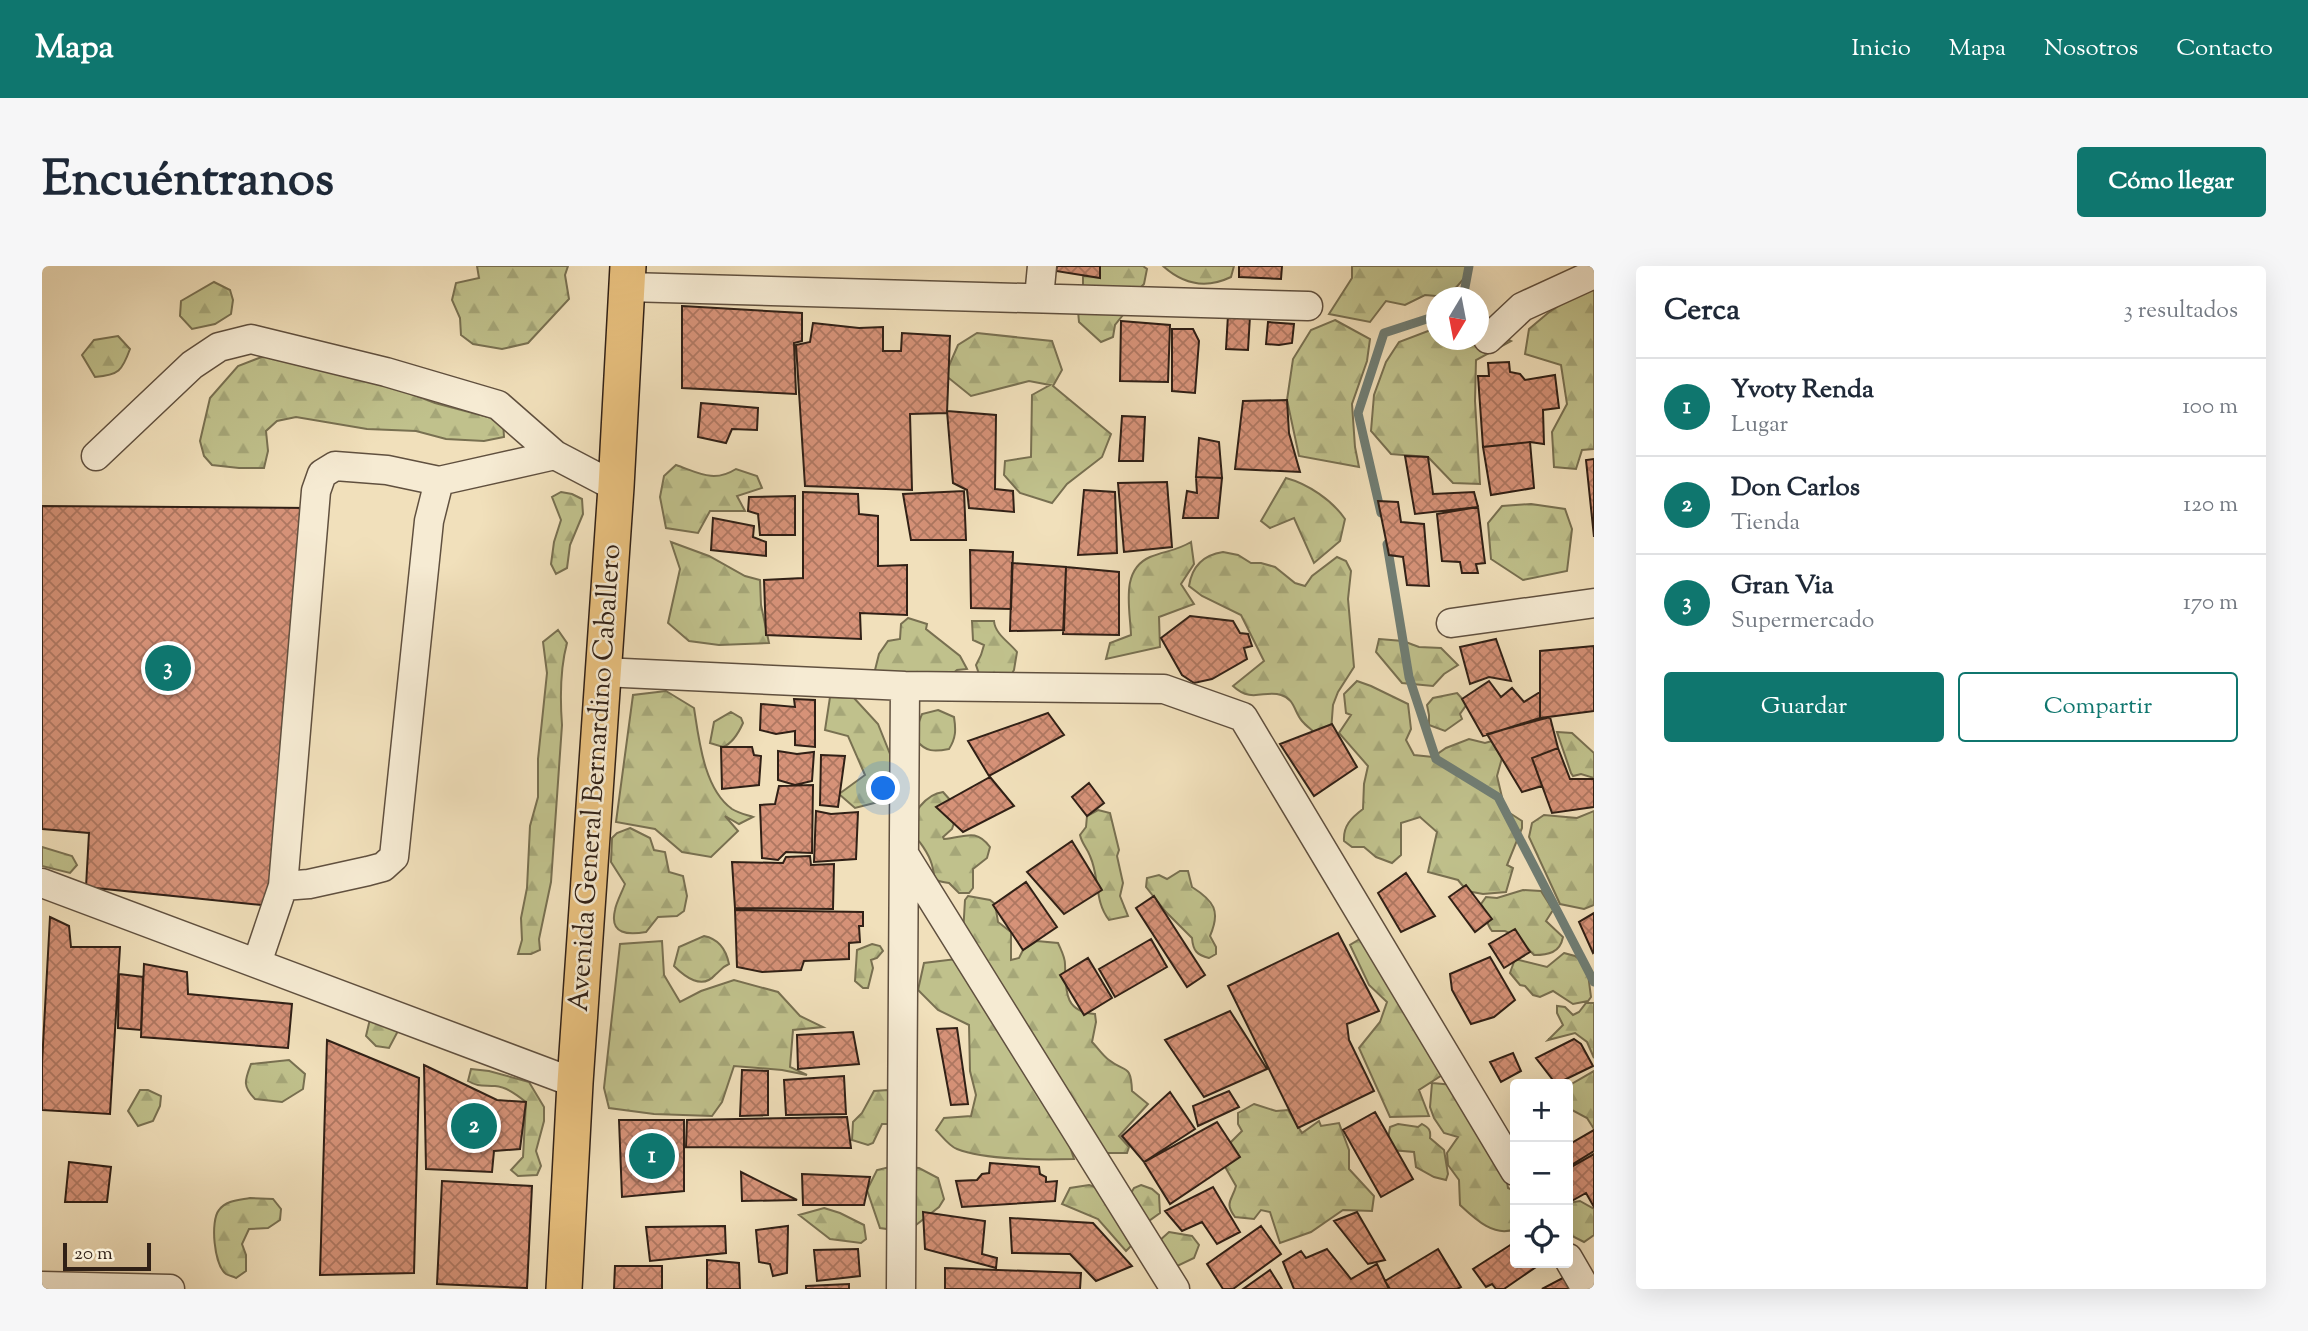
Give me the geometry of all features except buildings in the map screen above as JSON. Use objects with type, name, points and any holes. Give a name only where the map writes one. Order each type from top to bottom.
[{"type":"main road","name":"Avenida General Bernardino Caballero","points":[[564,1289],[575,1083],[616,487],[627,276]]},
{"type":"street","points":[[1040,298],[1042,266]]},
{"type":"street","points":[[1489,337],[1522,307],[1594,274]]},
{"type":"street","points":[[627,276],[1040,298],[1308,306]]},
{"type":"street","points":[[96,456],[192,365],[219,347],[251,339],[386,372],[498,405],[555,455],[616,487]]},
{"type":"street","points":[[257,964],[283,886],[316,491],[321,474],[335,466],[387,470],[439,481],[555,455]]},
{"type":"street","points":[[283,886],[309,884],[368,871],[383,867],[394,857],[429,521],[439,481]]},
{"type":"street","points":[[1451,623],[1594,603]]},
{"type":"street","points":[[602,672],[905,686],[1164,689],[1243,717],[1510,1163]]},
{"type":"street","points":[[901,1289],[905,686]]},
{"type":"street","points":[[904,854],[1175,1289]]},
{"type":"street","points":[[42,883],[575,1083]]},
{"type":"street","points":[[1573,1267],[1586,1289]]},
{"type":"street","points":[[42,1286],[170,1289]]},
{"type":"green space","points":[[477,266],[568,266],[565,275],[569,299],[528,343],[502,349],[473,344],[461,335],[460,318],[452,300],[456,283],[479,278]]},
{"type":"green space","points":[[1099,266],[1143,266],[1147,269],[1144,284],[1137,291],[1089,291],[1083,285],[1083,277]]},
{"type":"green space","points":[[1163,266],[1234,266],[1231,277],[1204,284],[1187,281]]},
{"type":"green space","points":[[1352,266],[1467,266],[1467,275],[1457,287],[1426,287],[1426,295],[1405,305],[1386,301],[1370,322],[1329,314],[1352,278]]},
{"type":"green space","points":[[214,282],[230,290],[233,300],[231,314],[215,324],[192,329],[180,316],[181,301]]},
{"type":"green space","points":[[1594,282],[1594,449],[1582,450],[1576,469],[1554,467],[1552,432],[1567,404],[1561,365],[1525,354],[1529,329]]},
{"type":"green space","points":[[1131,305],[1115,325],[1113,337],[1101,342],[1079,322],[1078,311]]},
{"type":"green space","points":[[1335,320],[1370,339],[1367,361],[1352,404],[1359,467],[1299,456],[1287,400],[1293,359],[1311,330]]},
{"type":"green space","points":[[1489,330],[1511,341],[1476,360],[1475,401],[1480,484],[1453,483],[1428,457],[1391,454],[1371,431],[1374,395],[1386,362],[1399,342],[1426,332],[1426,350],[1489,350]]},
{"type":"green space","points":[[977,333],[1052,341],[1062,370],[1053,386],[1111,434],[1102,457],[1067,484],[1052,503],[1020,493],[1004,475],[1005,461],[1031,457],[1032,395],[1050,385],[1029,381],[971,396],[945,375],[958,345]]},
{"type":"green space","points":[[118,336],[130,349],[125,362],[115,373],[95,377],[82,355],[94,340]]},
{"type":"green space","points":[[267,355],[401,390],[435,403],[503,421],[504,437],[484,441],[446,439],[416,431],[367,429],[296,417],[277,421],[266,431],[268,451],[264,468],[212,465],[204,456],[200,441],[210,398],[238,366]]},
{"type":"green space","points":[[676,465],[713,476],[736,469],[757,476],[762,488],[737,496],[745,511],[710,511],[698,533],[666,528],[660,497],[664,476]]},
{"type":"green space","points":[[1286,478],[1319,494],[1345,519],[1340,541],[1314,563],[1294,518],[1270,528],[1261,521]]},
{"type":"green space","points":[[561,492],[582,499],[583,514],[570,545],[567,568],[556,574],[551,564],[561,520],[552,497]]},
{"type":"green space","points":[[1531,504],[1565,509],[1572,529],[1567,571],[1523,580],[1491,559],[1488,523],[1502,506]]},
{"type":"green space","points":[[671,542],[709,556],[745,576],[760,580],[761,605],[769,643],[719,645],[689,641],[668,623],[680,569]]},
{"type":"green space","points":[[1191,542],[1194,564],[1181,584],[1194,604],[1159,617],[1160,647],[1106,659],[1110,643],[1131,635],[1129,591],[1134,571],[1150,557]]},
{"type":"green space","points":[[1223,552],[1238,555],[1251,563],[1275,567],[1295,583],[1305,586],[1312,576],[1337,557],[1346,561],[1351,571],[1348,599],[1354,667],[1333,705],[1331,731],[1319,737],[1302,721],[1286,697],[1275,694],[1246,694],[1233,686],[1264,661],[1241,615],[1202,596],[1189,586],[1196,567],[1204,559]]},
{"type":"green space","points":[[908,618],[927,624],[926,629],[960,656],[967,669],[957,670],[950,676],[874,674],[879,654],[888,641],[900,639],[901,624]]},
{"type":"green space","points":[[972,621],[994,621],[1000,634],[1017,652],[1010,677],[980,677],[976,665],[984,645],[973,640]]},
{"type":"green space","points":[[558,630],[567,643],[562,673],[562,725],[551,882],[539,939],[540,950],[531,954],[518,954],[527,888],[530,826],[538,797],[538,759],[547,673],[543,642]]},
{"type":"green space","points":[[1379,639],[1403,641],[1419,647],[1441,648],[1458,665],[1444,674],[1433,686],[1402,683],[1376,652]]},
{"type":"green space","points":[[1357,681],[1408,704],[1411,729],[1406,740],[1414,755],[1433,757],[1446,748],[1469,739],[1485,743],[1492,741],[1502,758],[1497,776],[1505,810],[1522,821],[1522,828],[1507,865],[1513,868],[1506,892],[1483,894],[1467,891],[1458,880],[1428,872],[1437,832],[1420,817],[1401,823],[1401,855],[1392,863],[1376,857],[1364,847],[1352,847],[1344,841],[1349,823],[1363,809],[1368,766],[1339,733],[1351,715],[1346,713],[1344,694]]},
{"type":"green space","points":[[666,691],[694,708],[704,763],[715,789],[732,809],[753,817],[739,824],[725,816],[738,831],[711,857],[682,852],[655,829],[616,822],[633,695]]},
{"type":"green space","points":[[1457,693],[1467,704],[1460,714],[1462,719],[1445,731],[1429,725],[1427,705],[1433,698]]},
{"type":"green space","points":[[830,697],[854,698],[878,724],[890,754],[897,785],[882,801],[855,808],[839,794],[865,775],[848,736],[825,730]]},
{"type":"green space","points":[[938,710],[954,717],[955,726],[949,749],[939,751],[923,747],[916,740],[916,730],[922,714]]},
{"type":"green space","points":[[731,712],[741,718],[743,723],[738,733],[723,747],[710,743],[714,722]]},
{"type":"green space","points":[[1557,732],[1572,733],[1594,753],[1594,778],[1581,774],[1573,776]]},
{"type":"green space","points":[[943,792],[951,801],[954,823],[944,839],[974,835],[990,847],[987,858],[973,869],[973,888],[969,893],[959,893],[949,883],[935,878],[931,861],[909,831],[912,818],[920,806]]},
{"type":"green space","points":[[1098,810],[1110,813],[1123,883],[1120,896],[1128,916],[1109,920],[1101,905],[1093,864],[1080,835],[1086,827],[1087,816]]},
{"type":"green space","points":[[1594,811],[1594,905],[1584,909],[1560,904],[1529,837],[1532,823],[1544,815],[1577,818]]},
{"type":"green space","points":[[630,828],[650,838],[654,850],[665,852],[669,872],[683,876],[687,896],[684,911],[677,916],[658,917],[646,932],[622,932],[615,924],[614,918],[625,884],[611,862],[612,838]]},
{"type":"green space","points":[[42,847],[72,856],[77,865],[70,873],[42,866]]},
{"type":"green space","points":[[1180,871],[1188,871],[1192,887],[1206,897],[1215,913],[1210,936],[1216,947],[1216,954],[1209,958],[1196,952],[1192,938],[1146,887],[1147,878],[1159,875],[1167,879]]},
{"type":"green space","points":[[1523,890],[1541,891],[1553,910],[1546,921],[1563,937],[1559,947],[1553,952],[1534,955],[1516,936],[1505,931],[1492,931],[1488,924],[1481,904],[1486,897],[1497,898]]},
{"type":"green space","points":[[968,896],[990,900],[995,904],[998,922],[1011,932],[1011,960],[1019,958],[1023,950],[1037,941],[1058,943],[1064,959],[1068,998],[1077,1009],[1095,1014],[1092,1042],[1107,1058],[1129,1072],[1132,1091],[1148,1104],[1119,1136],[1129,1147],[1127,1153],[1095,1153],[963,934],[965,900]]},
{"type":"green space","points":[[704,936],[721,946],[729,964],[710,979],[699,982],[688,978],[674,966],[679,947]]},
{"type":"green space","points":[[1363,937],[1447,1072],[1419,1090],[1429,1116],[1390,1117],[1359,1048],[1380,1022],[1387,1002],[1369,985],[1350,945]]},
{"type":"green space","points":[[662,941],[664,975],[680,1002],[701,991],[734,980],[778,992],[800,1016],[823,1027],[793,1030],[790,1067],[807,1075],[734,1066],[722,1102],[712,1116],[654,1114],[609,1108],[604,1088],[620,944]]},
{"type":"green space","points":[[872,944],[880,946],[883,951],[871,960],[873,968],[868,988],[863,988],[855,981],[857,950]]},
{"type":"green space","points":[[1564,953],[1575,956],[1587,966],[1591,997],[1588,1001],[1573,1004],[1553,991],[1540,997],[1533,995],[1510,973],[1515,959],[1547,967]]},
{"type":"green space","points":[[956,959],[1063,1125],[1074,1159],[1014,1158],[969,1153],[951,1146],[936,1130],[944,1118],[971,1116],[976,1095],[970,1071],[969,1025],[938,1010],[918,990],[924,963]]},
{"type":"green space","points":[[1586,1003],[1594,1003],[1594,1058],[1587,1042],[1575,1033],[1548,1040],[1563,1025],[1557,1013],[1557,1006],[1565,1007],[1573,1015]]},
{"type":"green space","points":[[370,1019],[399,1029],[389,1048],[376,1046],[366,1036]]},
{"type":"green space","points":[[289,1060],[305,1074],[303,1089],[282,1102],[255,1099],[246,1083],[251,1064]]},
{"type":"green space","points":[[471,1069],[529,1082],[544,1107],[544,1121],[536,1151],[541,1166],[537,1175],[518,1176],[511,1170],[523,1157],[526,1102],[504,1088],[468,1081]]},
{"type":"green space","points":[[1594,1071],[1594,1129],[1587,1118],[1573,1111],[1573,1083]]},
{"type":"green space","points":[[1432,1083],[1454,1085],[1506,1175],[1510,1189],[1510,1230],[1492,1229],[1460,1205],[1459,1180],[1448,1165],[1447,1153],[1458,1137],[1444,1133],[1430,1107]]},
{"type":"green space","points":[[140,1090],[148,1090],[161,1096],[153,1121],[138,1126],[128,1111]]},
{"type":"green space","points":[[874,1091],[902,1093],[892,1124],[882,1124],[873,1143],[868,1145],[852,1140],[853,1122],[862,1113]]},
{"type":"green space","points":[[1254,1104],[1276,1111],[1288,1110],[1302,1133],[1319,1121],[1321,1126],[1339,1123],[1349,1150],[1349,1169],[1374,1196],[1372,1211],[1343,1210],[1311,1232],[1280,1243],[1270,1212],[1261,1210],[1254,1219],[1235,1217],[1229,1205],[1236,1186],[1224,1165],[1224,1149],[1242,1131],[1238,1124],[1238,1113]]},
{"type":"green space","points":[[1398,1124],[1418,1127],[1422,1124],[1428,1128],[1430,1138],[1444,1150],[1448,1174],[1446,1180],[1416,1167],[1414,1152],[1391,1150],[1388,1139],[1390,1127]]},
{"type":"green space","points":[[894,1166],[919,1168],[938,1178],[944,1199],[939,1207],[907,1232],[880,1228],[867,1190],[877,1170]]},
{"type":"green space","points":[[1089,1185],[1102,1189],[1128,1228],[1131,1246],[1126,1251],[1098,1219],[1062,1204],[1070,1188]]},
{"type":"green space","points":[[1141,1185],[1159,1195],[1160,1213],[1146,1223],[1128,1198],[1134,1188]]},
{"type":"green space","points":[[250,1198],[273,1199],[281,1209],[280,1220],[268,1228],[249,1229],[242,1244],[246,1255],[246,1271],[236,1278],[222,1269],[216,1253],[216,1216],[225,1204]]},
{"type":"green space","points":[[1580,1201],[1594,1209],[1594,1235],[1584,1242],[1573,1236],[1573,1202]]},
{"type":"green space","points":[[824,1208],[864,1225],[866,1239],[861,1243],[830,1239],[799,1215]]},
{"type":"green space","points":[[1169,1232],[1192,1236],[1199,1245],[1194,1258],[1173,1268],[1158,1242]]},
{"type":"waterway","points":[[1465,287],[1469,266]]},
{"type":"waterway","points":[[1381,513],[1358,413],[1384,333],[1426,319]]},
{"type":"waterway","points":[[1387,544],[1409,677],[1436,759],[1498,797],[1594,982]]},
{"type":"place","name":"Gran Via","points":[[168,668]]},
{"type":"place","name":"Don Carlos","points":[[474,1126]]},
{"type":"place","name":"Yvoty Renda","points":[[652,1156]]}]
